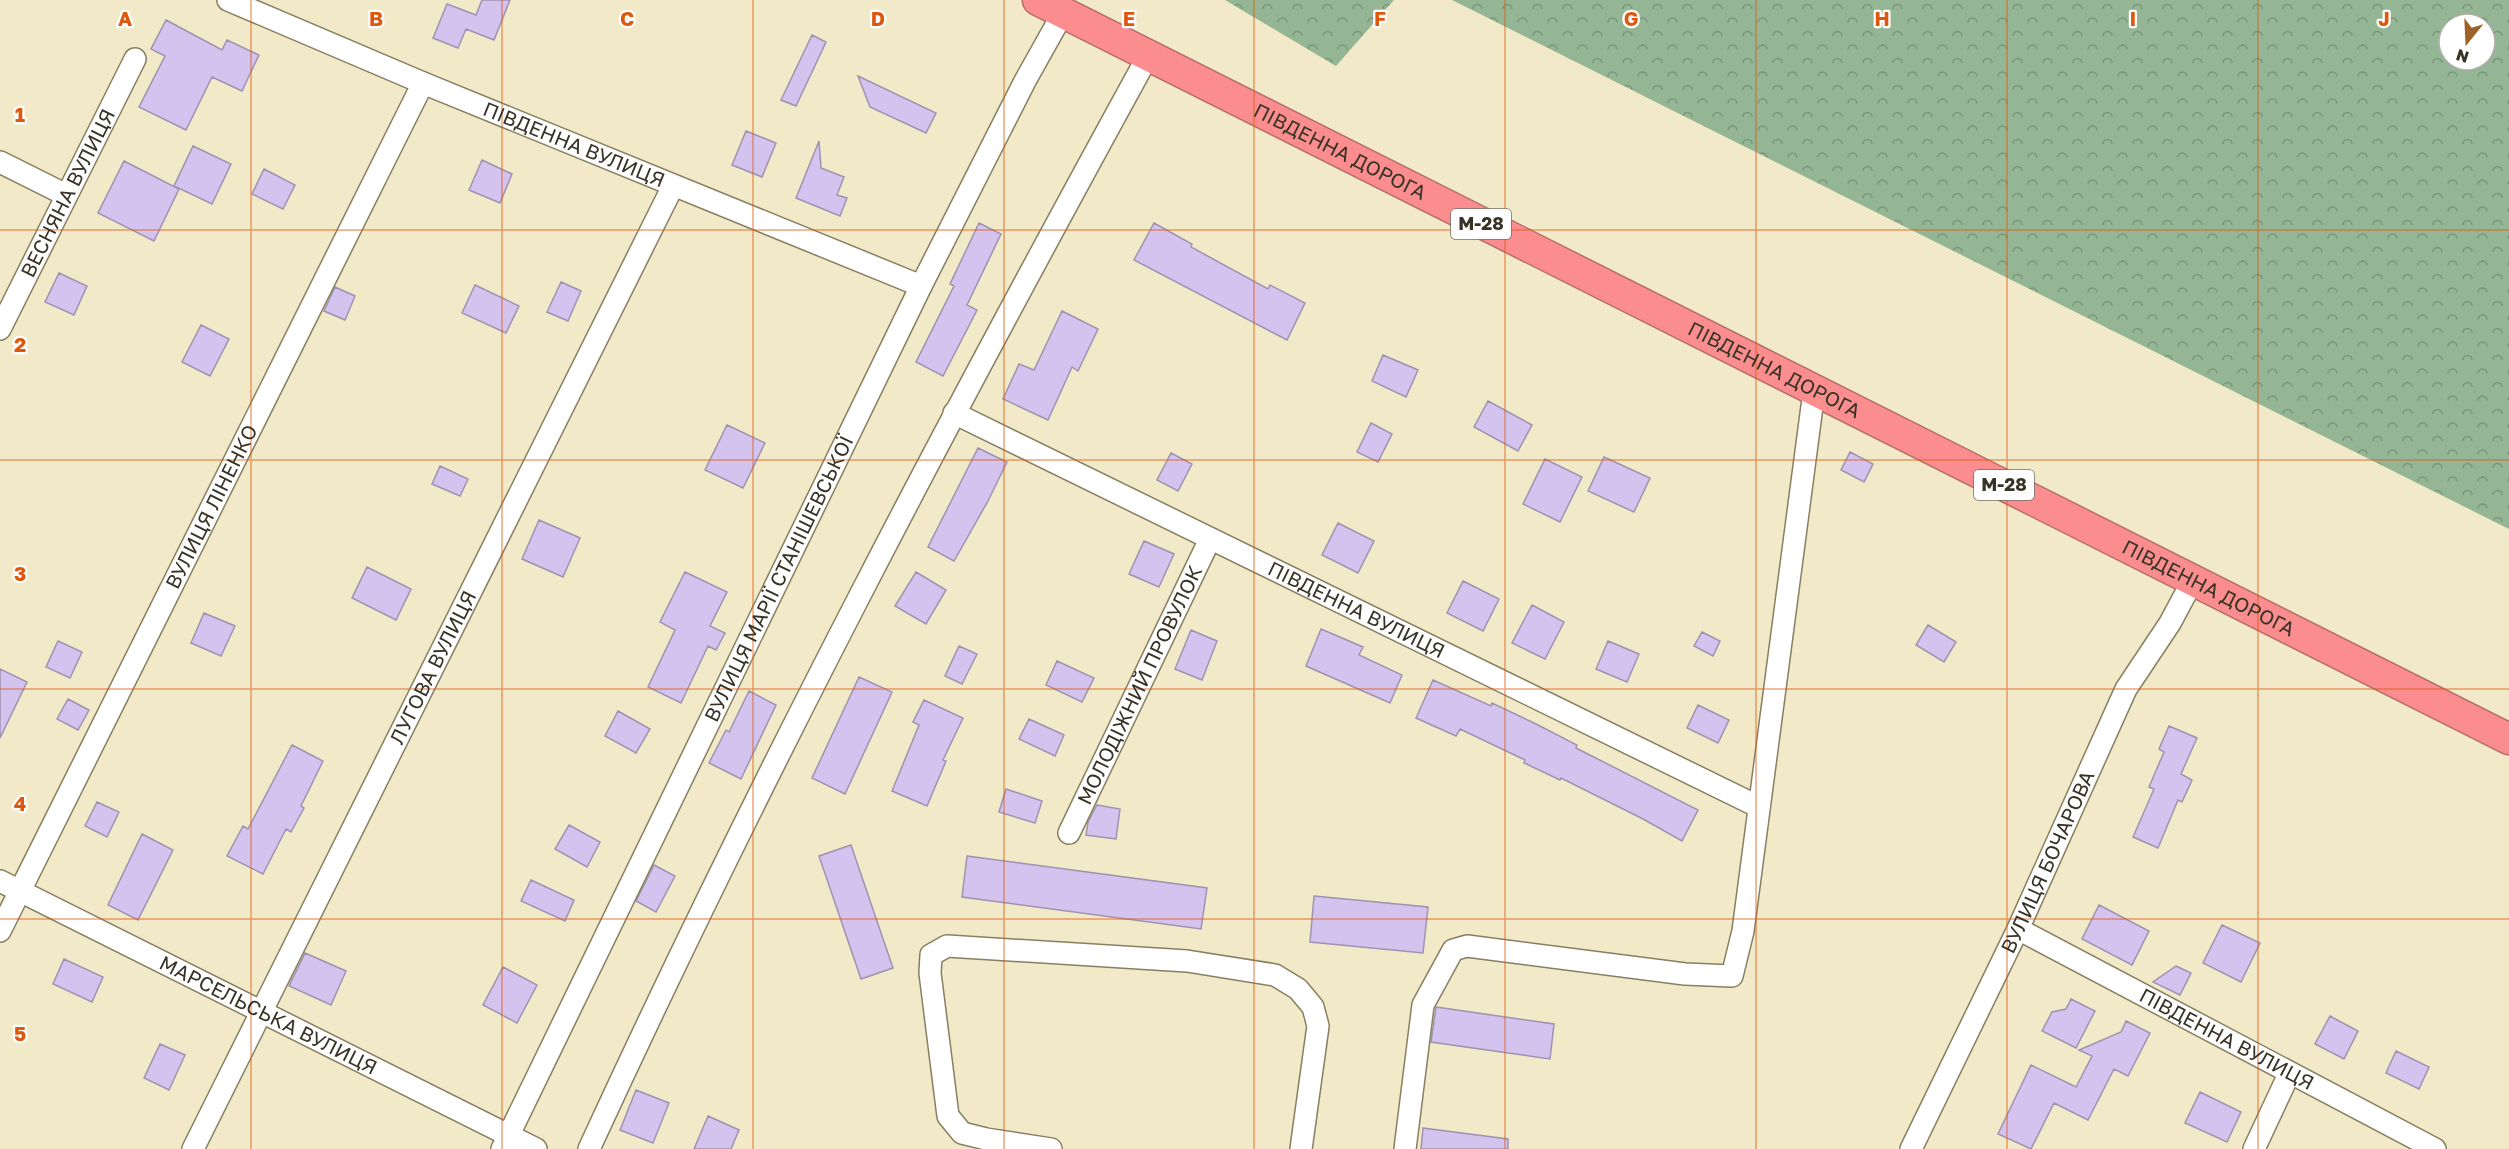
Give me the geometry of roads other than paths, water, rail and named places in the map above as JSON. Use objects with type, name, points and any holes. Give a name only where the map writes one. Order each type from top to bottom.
[{"type":"highway","name":"ПІВДЕННА ДОРОГА","points":[[1050,6],[2509,739]]},
{"type":"street","name":"ПІВДЕННА ВУЛИЦЯ","points":[[228,0],[423,83],[921,286]]},
{"type":"street","name":"ВУЛИЦЯ МАРІЇ СТАНІШЕВСЬКОЇ","points":[[505,1142],[921,286],[1025,81],[1050,6]]},
{"type":"street","points":[[589,1149],[656,1004],[759,794],[954,413],[1148,56]]},
{"type":"street","name":"ВЕСНЯНА ВУЛИЦЯ","points":[[0,329],[135,59]]},
{"type":"street","name":"ВУЛИЦЯ ЛІНЕНКО","points":[[0,931],[423,83]]},
{"type":"street","points":[[0,162],[66,195]]},
{"type":"street","name":"ЛУГОВА ВУЛИЦЯ","points":[[193,1149],[673,186]]},
{"type":"street","points":[[1405,1149],[1423,1005],[1453,950],[1467,946],[1685,974],[1732,976],[1743,931],[1814,391]]},
{"type":"street","name":"ПІВДЕННА ВУЛИЦЯ","points":[[954,413],[1759,807]]},
{"type":"street","name":"МОЛОДІЖНИЙ ПРОВУЛОК","points":[[1069,833],[1210,539]]},
{"type":"street","name":"ВУЛИЦЯ БОЧАРОВА","points":[[1911,1149],[2018,929],[2126,688],[2170,623],[2193,580]]},
{"type":"street","name":"МАРСЕЛЬСЬКА ВУЛИЦЯ","points":[[0,881],[262,1012],[505,1142],[536,1149]]},
{"type":"street","name":"ПІВДЕННА ВУЛИЦЯ","points":[[2018,929],[2435,1149]]},
{"type":"street","points":[[1051,1149],[963,1133],[948,1116],[930,973],[932,955],[947,946],[1187,961],[1275,975],[1298,989],[1313,1007],[1318,1026],[1301,1149]]},
{"type":"street","points":[[2254,1149],[2289,1074]]}]
